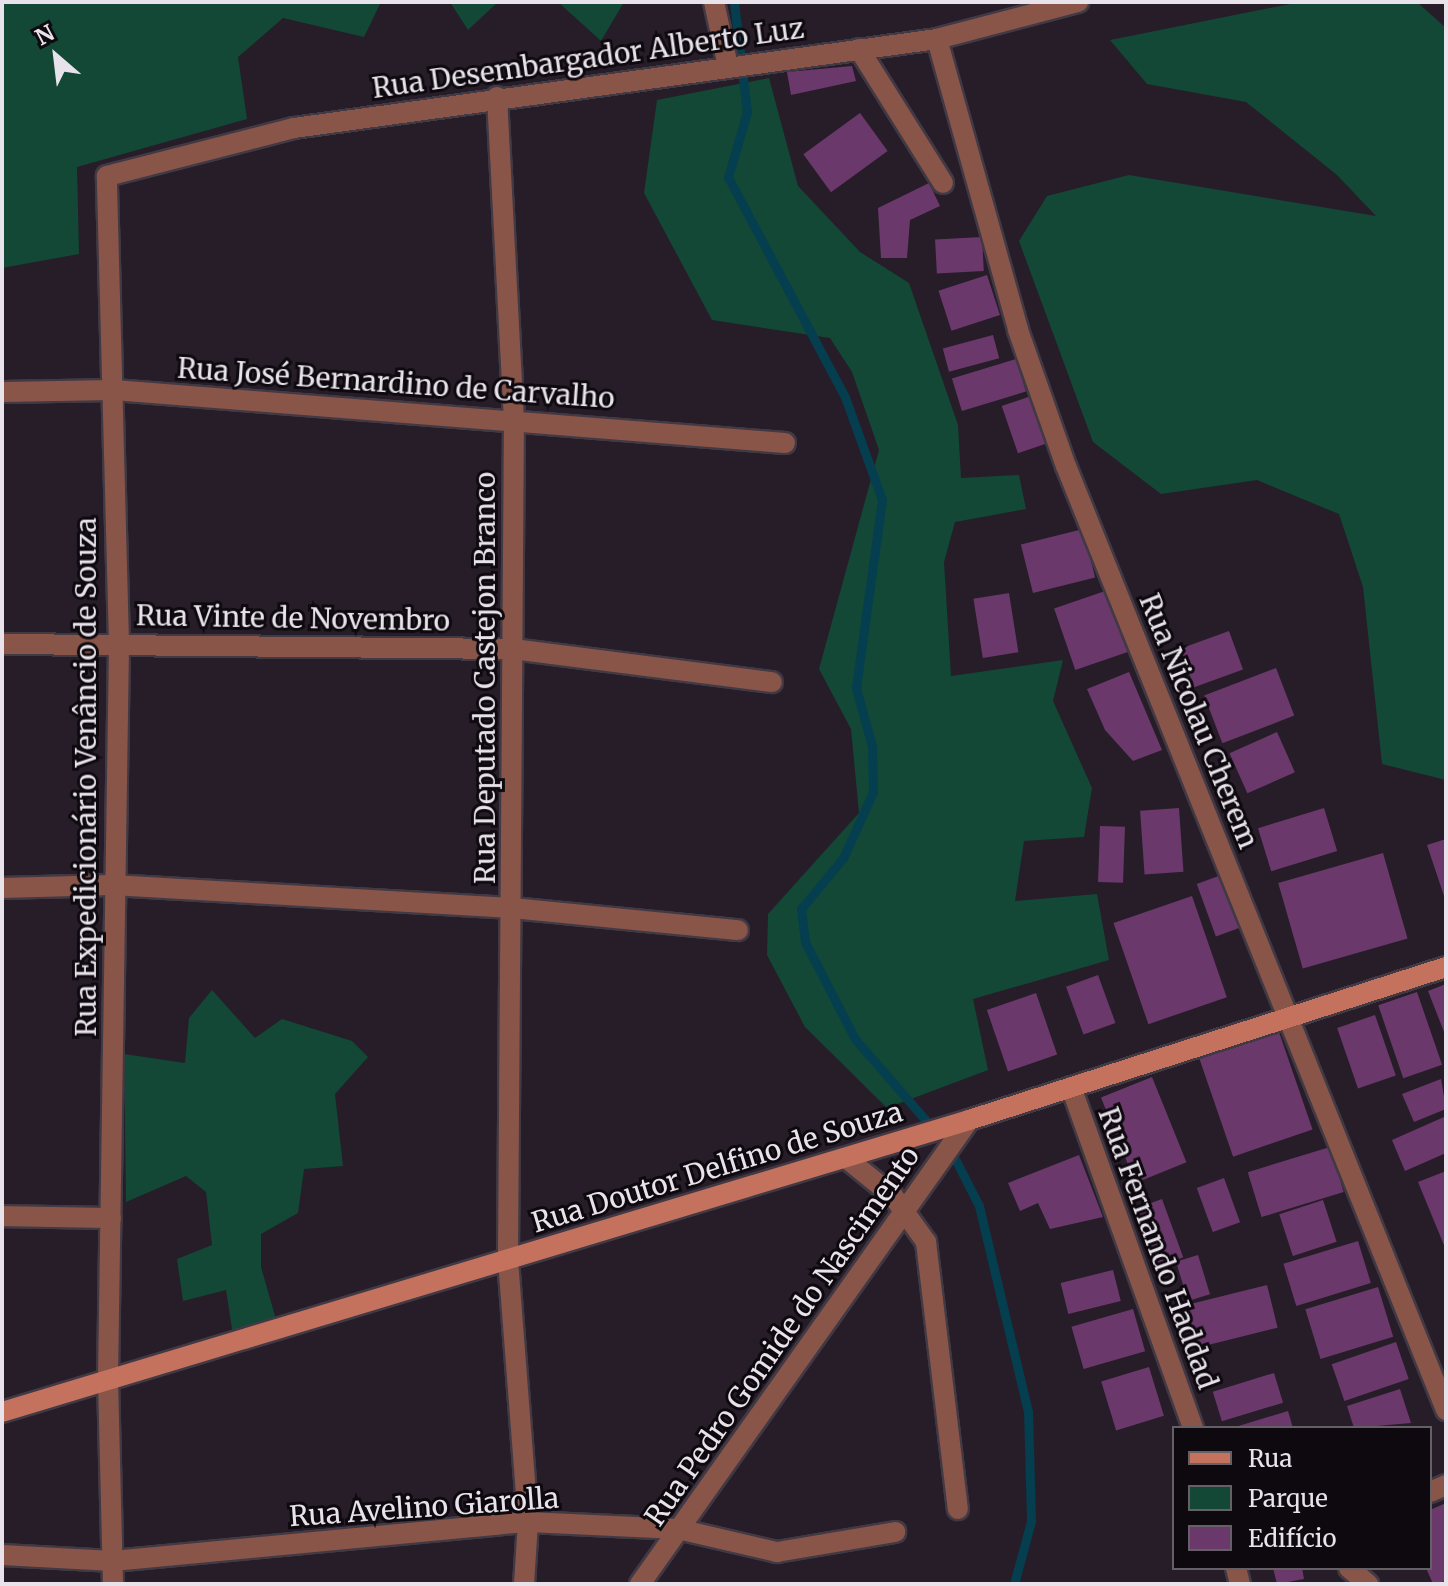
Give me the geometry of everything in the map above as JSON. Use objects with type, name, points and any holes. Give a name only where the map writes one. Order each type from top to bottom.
[{"type":"street","points":[[714,2],[728,66]]},
{"type":"street","name":"Rua Desembargador Alberto Luz","points":[[107,176],[294,128],[497,97],[937,39],[1078,2]]},
{"type":"street","name":"Rua Nicolau Cherem","points":[[937,39],[1018,330],[1061,451],[1446,1410]]},
{"type":"street","points":[[859,49],[943,183]]},
{"type":"street","name":"Rua Deputado Castejon Branco","points":[[497,97],[514,417],[508,1260],[528,1522],[524,1584]]},
{"type":"street","name":"Rua Expedicionário Venâncio de Souza","points":[[107,176],[119,643],[112,885],[108,1379],[113,1584]]},
{"type":"street","name":"Rua José Bernardino de Carvalho","points":[[2,392],[114,390],[514,417],[785,443]]},
{"type":"street","name":"Rua Vinte de Novembro","points":[[2,644],[513,649],[772,682]]},
{"type":"street","points":[[2,888],[112,885],[512,908],[738,930]]},
{"type":"street","name":"Rua Doutor Delfino de Souza","points":[[2,1412],[846,1158],[1446,967]]},
{"type":"street","name":"Rua Fernando Haddad","points":[[1071,1087],[1192,1426]]},
{"type":"street","name":"Rua Pedro Gomide do Nascimento","points":[[640,1584],[969,1120]]},
{"type":"street","points":[[846,1158],[907,1211],[926,1242],[958,1509]]},
{"type":"street","points":[[2,1216],[111,1218]]},
{"type":"street","name":"Rua Avelino Giarolla","points":[[2,1555],[113,1561],[528,1522],[678,1529],[777,1552],[895,1532]]},
{"type":"street","points":[[1351,1570],[1368,1584]]},
{"type":"green space","points":[[2,2],[381,2],[364,37],[283,18],[238,57],[247,119],[77,167],[79,254],[2,268]]},
{"type":"green space","points":[[450,2],[498,2],[468,30]]},
{"type":"green space","points":[[558,2],[624,2],[601,41]]},
{"type":"green space","points":[[1300,2],[1417,2],[1446,28],[1446,780],[1382,764],[1363,587],[1339,514],[1257,480],[1161,494],[1093,442],[1019,241],[1047,196],[1129,175],[1376,216],[1337,175],[1246,102],[1147,84],[1110,40]]},
{"type":"green space","points":[[769,78],[798,186],[860,252],[909,283],[958,425],[961,478],[1019,475],[1026,509],[955,522],[944,562],[951,676],[1063,660],[1053,701],[1092,788],[1084,837],[1024,841],[1015,901],[1097,894],[1109,960],[973,999],[988,1070],[887,1108],[805,1027],[767,955],[768,914],[859,813],[851,729],[819,669],[879,450],[852,372],[830,338],[712,320],[644,193],[657,100]]},
{"type":"green space","points":[[212,990],[255,1038],[282,1019],[352,1041],[368,1057],[335,1094],[343,1166],[304,1169],[298,1213],[261,1234],[261,1267],[277,1323],[233,1335],[226,1290],[183,1301],[177,1259],[212,1245],[206,1192],[186,1176],[126,1202],[124,1054],[185,1063],[189,1018]]},
{"type":"building","points":[[852,66],[856,81],[791,95],[787,72]]},
{"type":"building","points":[[860,113],[888,151],[831,192],[803,154]]},
{"type":"building","points":[[929,183],[940,206],[910,220],[907,258],[881,258],[878,208]]},
{"type":"building","points":[[982,237],[984,271],[937,273],[935,239]]},
{"type":"building","points":[[987,275],[1000,315],[951,331],[938,291]]},
{"type":"building","points":[[993,335],[999,358],[949,372],[943,348]]},
{"type":"building","points":[[1016,359],[1026,392],[962,411],[952,379]]},
{"type":"building","points":[[1031,396],[1047,443],[1018,453],[1002,406]]},
{"type":"building","points":[[1083,529],[1095,578],[1033,593],[1021,544]]},
{"type":"building","points":[[1108,590],[1129,651],[1075,670],[1054,609]]},
{"type":"building","points":[[1009,593],[1018,652],[983,658],[973,599]]},
{"type":"building","points":[[1229,631],[1243,670],[1194,687],[1180,649]]},
{"type":"building","points":[[1276,668],[1294,716],[1222,743],[1204,696]]},
{"type":"building","points":[[1129,672],[1162,750],[1133,761],[1105,730],[1087,689]]},
{"type":"building","points":[[1277,732],[1295,772],[1247,793],[1229,753]]},
{"type":"building","points":[[1179,808],[1183,872],[1145,875],[1140,811]]},
{"type":"building","points":[[1324,808],[1337,851],[1271,871],[1258,828]]},
{"type":"building","points":[[1100,826],[1125,827],[1123,883],[1098,882]]},
{"type":"building","points":[[1446,839],[1446,899],[1445,899],[1427,845]]},
{"type":"building","points":[[1383,853],[1408,939],[1303,969],[1278,883]]},
{"type":"building","points":[[1224,874],[1243,927],[1216,937],[1197,884]]},
{"type":"building","points":[[1192,896],[1227,997],[1148,1024],[1114,923]]},
{"type":"building","points":[[1098,975],[1115,1023],[1083,1035],[1066,987]]},
{"type":"building","points":[[1446,984],[1446,1037],[1428,991]]},
{"type":"building","points":[[1417,992],[1442,1065],[1403,1078],[1378,1005]]},
{"type":"building","points":[[1036,993],[1057,1054],[1008,1071],[987,1010]]},
{"type":"building","points":[[1375,1015],[1396,1076],[1358,1089],[1337,1028]]},
{"type":"building","points":[[1279,1032],[1313,1129],[1233,1157],[1200,1059]]},
{"type":"building","points":[[1152,1077],[1186,1162],[1135,1183],[1101,1098]]},
{"type":"building","points":[[1441,1079],[1446,1109],[1414,1122],[1402,1094]]},
{"type":"building","points":[[1444,1117],[1446,1153],[1405,1171],[1392,1140]]},
{"type":"building","points":[[1330,1147],[1344,1192],[1261,1217],[1248,1172]]},
{"type":"building","points":[[1079,1155],[1103,1217],[1050,1229],[1038,1203],[1020,1211],[1008,1183]]},
{"type":"building","points":[[1446,1171],[1446,1250],[1418,1182]]},
{"type":"building","points":[[1224,1178],[1240,1222],[1213,1232],[1197,1188]]},
{"type":"building","points":[[1162,1199],[1183,1257],[1159,1266],[1138,1208]]},
{"type":"building","points":[[1323,1200],[1337,1242],[1293,1256],[1279,1214]]},
{"type":"building","points":[[1358,1241],[1371,1283],[1296,1306],[1283,1264]]},
{"type":"building","points":[[1198,1255],[1210,1294],[1188,1301],[1176,1262]]},
{"type":"building","points":[[1113,1270],[1121,1301],[1068,1314],[1061,1283]]},
{"type":"building","points":[[1267,1285],[1278,1328],[1197,1348],[1186,1305]]},
{"type":"building","points":[[1378,1287],[1393,1337],[1321,1359],[1305,1309]]},
{"type":"building","points":[[1133,1309],[1145,1351],[1084,1369],[1071,1327]]},
{"type":"building","points":[[1396,1342],[1409,1379],[1344,1401],[1332,1364]]},
{"type":"building","points":[[1149,1367],[1164,1416],[1116,1430],[1101,1382]]},
{"type":"building","points":[[1274,1373],[1283,1403],[1222,1421],[1213,1392]]},
{"type":"building","points":[[1400,1389],[1411,1423],[1353,1426],[1347,1406]]},
{"type":"building","points":[[1288,1411],[1292,1426],[1238,1426]]},
{"type":"building","points":[[1446,1503],[1446,1581],[1433,1584],[1427,1570],[1432,1570],[1432,1509]]},
{"type":"building","points":[[1274,1570],[1302,1570],[1304,1579],[1277,1584]]},
{"type":"waterway","points":[[734,2],[747,112],[728,177],[845,397],[882,500],[856,688],[872,746],[873,792],[843,858],[801,909],[805,942],[855,1039],[934,1130]]},
{"type":"waterway","points":[[949,1147],[979,1206],[1028,1411],[1031,1521],[1014,1584]]}]
